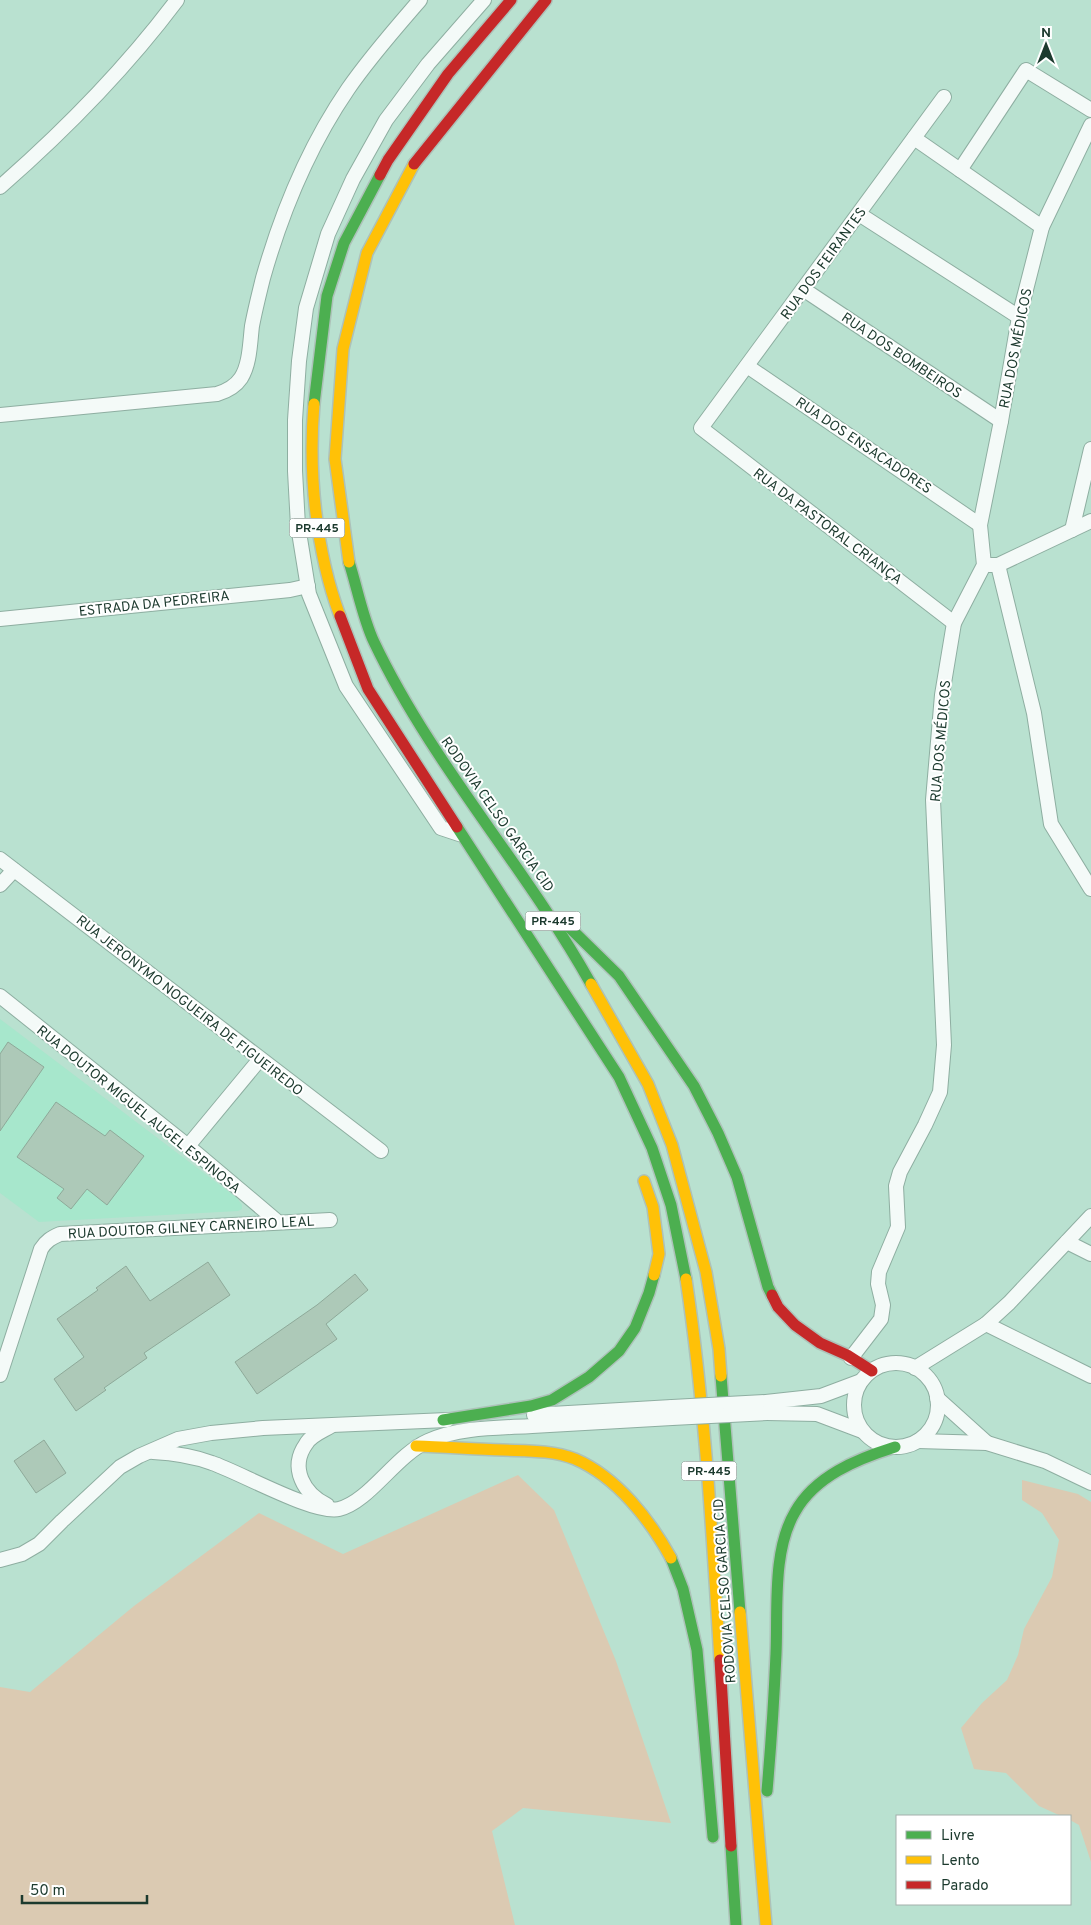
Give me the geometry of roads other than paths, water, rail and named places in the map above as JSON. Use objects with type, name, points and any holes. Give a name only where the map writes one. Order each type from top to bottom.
[{"type":"highway","name":"RODOVIA CELSO GARCIA CID","points":[[511,0],[448,74],[388,160],[344,243],[328,296],[319,354],[312,430],[317,528],[330,591],[368,688],[618,1077],[652,1148],[670,1205],[685,1272],[698,1351],[708,1470],[736,1925]]},
{"type":"highway","name":"RODOVIA CELSO GARCIA CID","points":[[546,0],[416,160],[367,253],[343,349],[335,459],[347,556],[372,640],[418,725],[534,889],[587,976],[648,1084],[672,1145],[706,1272],[720,1349],[766,1925]]},
{"type":"highway","points":[[534,889],[619,976],[694,1086],[718,1133],[737,1177],[768,1287],[778,1307],[795,1325],[820,1343],[852,1358],[872,1371]]},
{"type":"highway","points":[[594,1037],[616,1099]]},
{"type":"highway","points":[[443,1420],[531,1406],[552,1400],[589,1377],[618,1351],[636,1328],[648,1293],[658,1254],[653,1207],[641,1170]]},
{"type":"highway","points":[[416,1446],[542,1451],[574,1459],[593,1470],[620,1491],[651,1523],[669,1552],[682,1580],[698,1652],[714,1844]]},
{"type":"highway","points":[[761,1866],[770,1763],[778,1592],[786,1536],[794,1513],[805,1496],[824,1479],[869,1454],[895,1447]]},
{"type":"highway","points":[[723,1900],[730,1925]]},
{"type":"street","points":[[0,187],[54,137],[117,72],[177,0]]},
{"type":"street","points":[[0,415],[216,394],[236,384],[245,369],[255,315],[271,251],[301,173],[329,119],[348,90],[390,34],[420,0]]},
{"type":"street","points":[[462,835],[441,828],[346,686],[330,649],[308,586],[298,526],[295,420],[299,361],[306,308],[328,234],[353,179],[386,120],[428,64],[484,0]]},
{"type":"street","points":[[960,170],[1026,70],[1091,110]]},
{"type":"street","name":"RUA DOS FEIRANTES","points":[[701,428],[944,97]]},
{"type":"street","name":"RUA DOS MÉDICOS","points":[[852,1358],[881,1319],[884,1305],[878,1284],[879,1272],[898,1227],[896,1186],[900,1172],[940,1092],[944,1045],[933,800],[942,695],[954,623],[991,565],[980,525],[1019,317],[1042,227],[1091,125]]},
{"type":"street","points":[[914,138],[1042,227]]},
{"type":"street","points":[[859,214],[1019,317]]},
{"type":"street","name":"RUA DOS BOMBEIROS","points":[[803,289],[1001,421]]},
{"type":"street","name":"RUA DOS ENSACADORES","points":[[747,366],[980,525]]},
{"type":"street","name":"RUA DA PASTORAL CRIANÇA","points":[[701,428],[954,623]]},
{"type":"street","points":[[1072,530],[1089,473],[1091,449]]},
{"type":"street","points":[[1091,521],[991,565],[1034,713],[1051,824],[1091,889]]},
{"type":"street","name":"ESTRADA DA PEDREIRA","points":[[0,619],[290,590],[308,586]]},
{"type":"street","name":"RUA JERONYMO NOGUEIRA DE FIGUEIREDO","points":[[0,859],[381,1151]]},
{"type":"street","points":[[0,885],[14,870]]},
{"type":"street","name":"RUA DOUTOR MIGUEL AUGEL ESPINOSA","points":[[0,996],[188,1146],[278,1222]]},
{"type":"street","points":[[188,1146],[260,1059]]},
{"type":"street","points":[[915,1368],[986,1324],[1091,1216]]},
{"type":"street","name":"RUA DOUTOR GILNEY CARNEIRO LEAL","points":[[1,1368],[41,1249],[47,1240],[53,1237],[60,1234],[330,1220]]},
{"type":"street","points":[[1067,1242],[1091,1254]]},
{"type":"street","points":[[986,1324],[1091,1376]]},
{"type":"street","points":[[766,1407],[817,1414],[862,1431],[877,1443],[895,1447],[907,1446],[918,1441],[927,1433],[934,1422],[937,1410],[937,1398],[924,1374],[915,1368],[896,1363],[884,1365],[872,1371],[861,1381],[856,1390],[854,1411],[862,1431]]},
{"type":"street","points":[[0,1560],[22,1554],[40,1544],[113,1473],[130,1461],[178,1439],[211,1433],[263,1428],[766,1407],[822,1396],[861,1381]]},
{"type":"street","points":[[937,1398],[987,1443]]},
{"type":"street","points":[[149,1452],[182,1455],[212,1462],[315,1507],[338,1509],[357,1500],[416,1446],[437,1437],[458,1432],[672,1412]]},
{"type":"street","points":[[334,1425],[316,1434],[306,1443],[300,1458],[299,1467],[300,1476],[306,1490],[319,1500],[338,1509]]},
{"type":"street","points":[[918,1441],[987,1443],[1045,1461],[1091,1483]]}]
